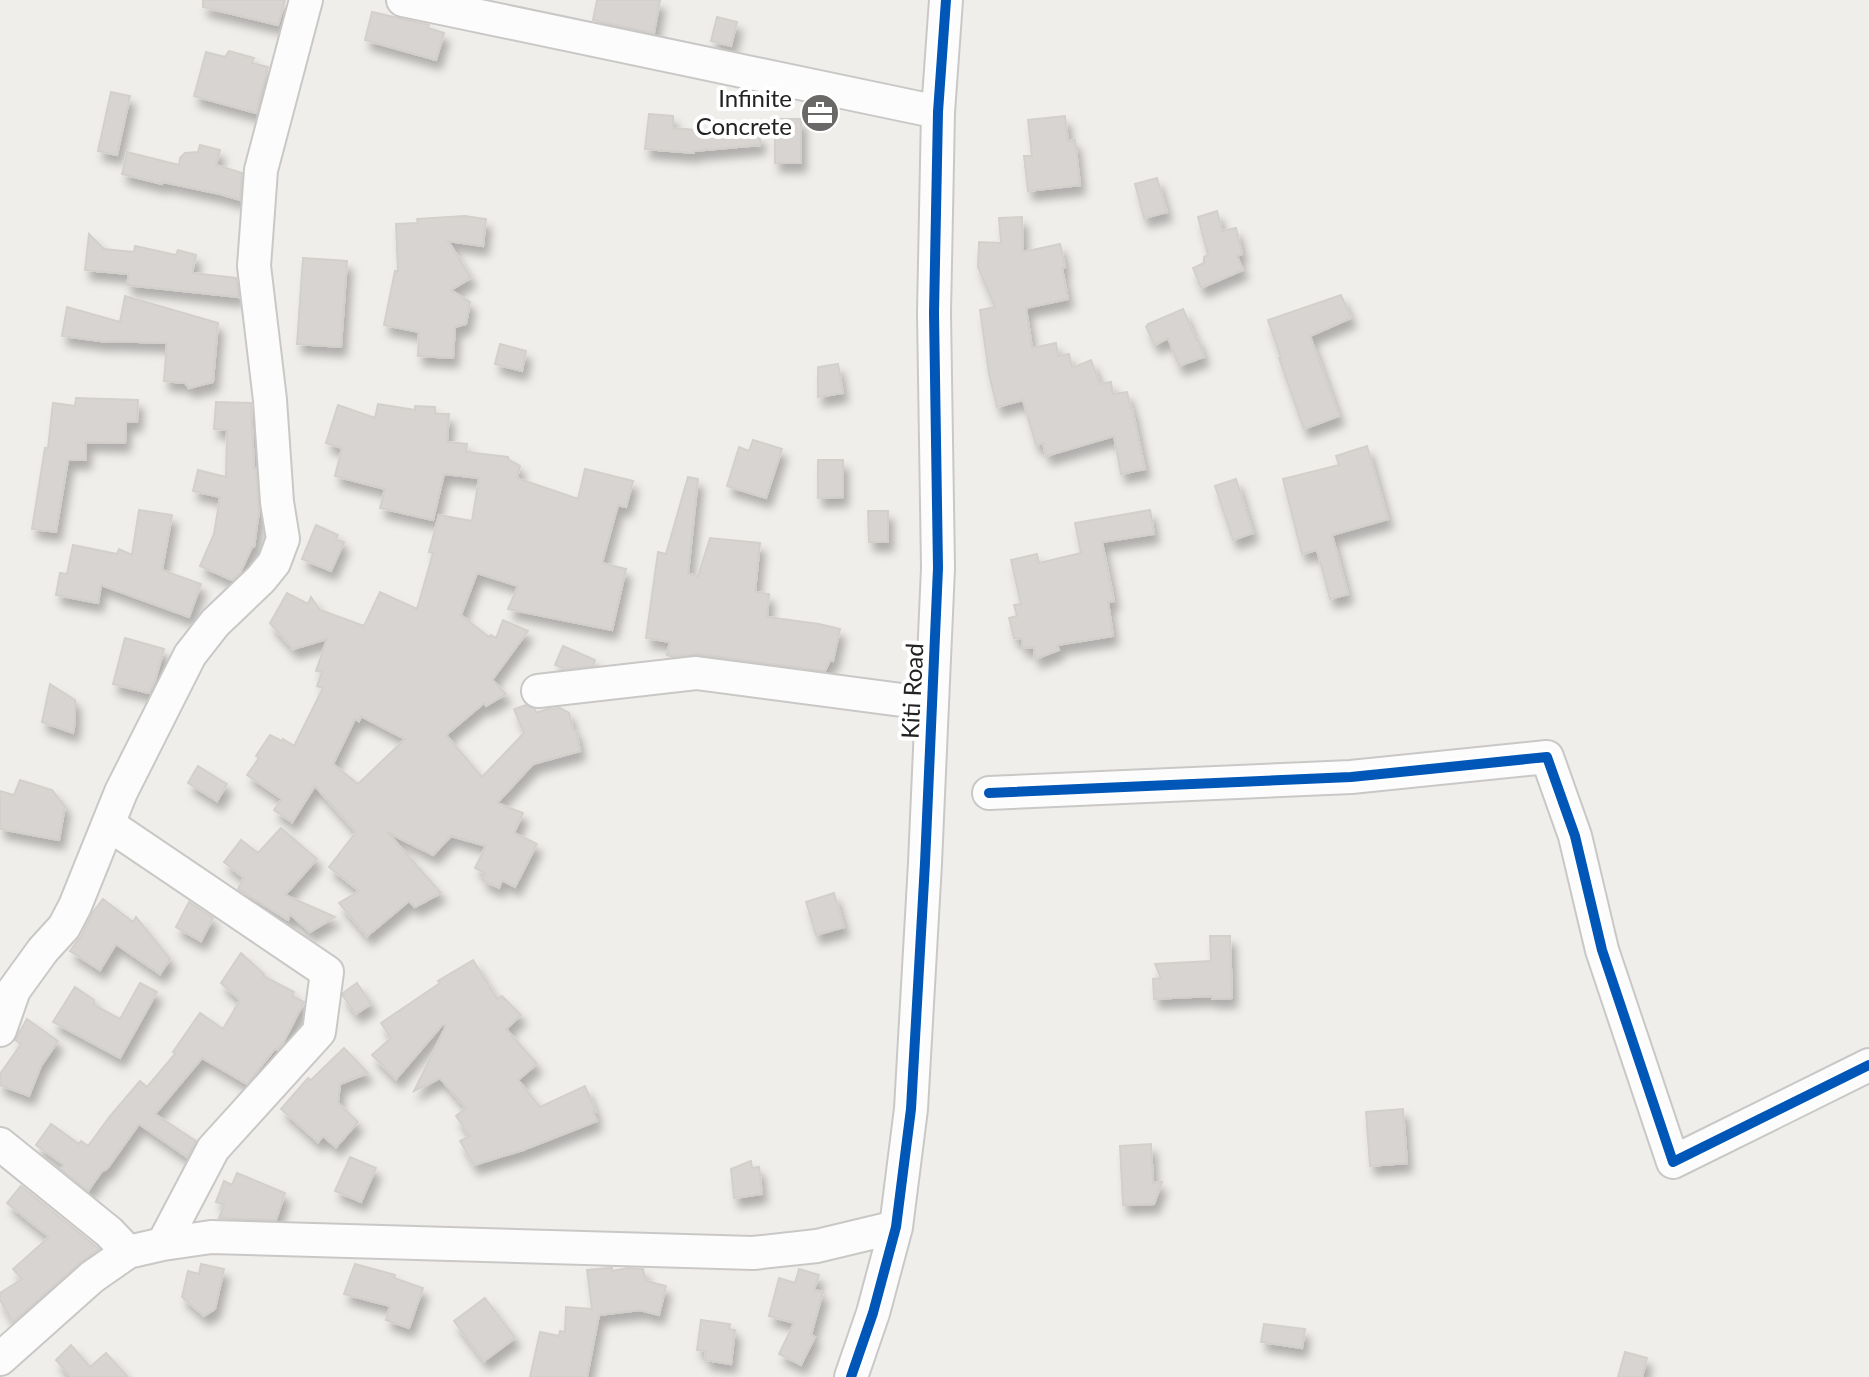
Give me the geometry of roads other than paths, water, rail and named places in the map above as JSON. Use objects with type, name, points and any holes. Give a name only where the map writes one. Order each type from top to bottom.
[{"type":"street","points":[[0,1030],[14,990],[64,927],[75,906],[138,757],[190,655],[215,623],[274,563],[283,539],[254,266],[261,170],[306,0]]},
{"type":"street","points":[[403,0],[938,112]]},
{"type":"street","name":"Kiti Road","points":[[851,1377],[873,1313],[896,1227],[911,1109],[938,568],[934,313],[938,112],[946,0]]},
{"type":"street","points":[[538,691],[696,673],[932,704]]},
{"type":"street","points":[[989,793],[1351,777],[1547,757],[1575,836],[1602,950],[1673,1162],[1869,1065]]},
{"type":"street","points":[[108,824],[327,972],[319,1032],[213,1149],[163,1244]]},
{"type":"street","points":[[0,1144],[109,1232],[128,1252]]},
{"type":"street","points":[[0,1359],[92,1277],[128,1252],[163,1244],[211,1237],[753,1253],[817,1246],[896,1227]]},
{"type":"place","name":"Infinite Concrete","points":[[820,113]]}]
